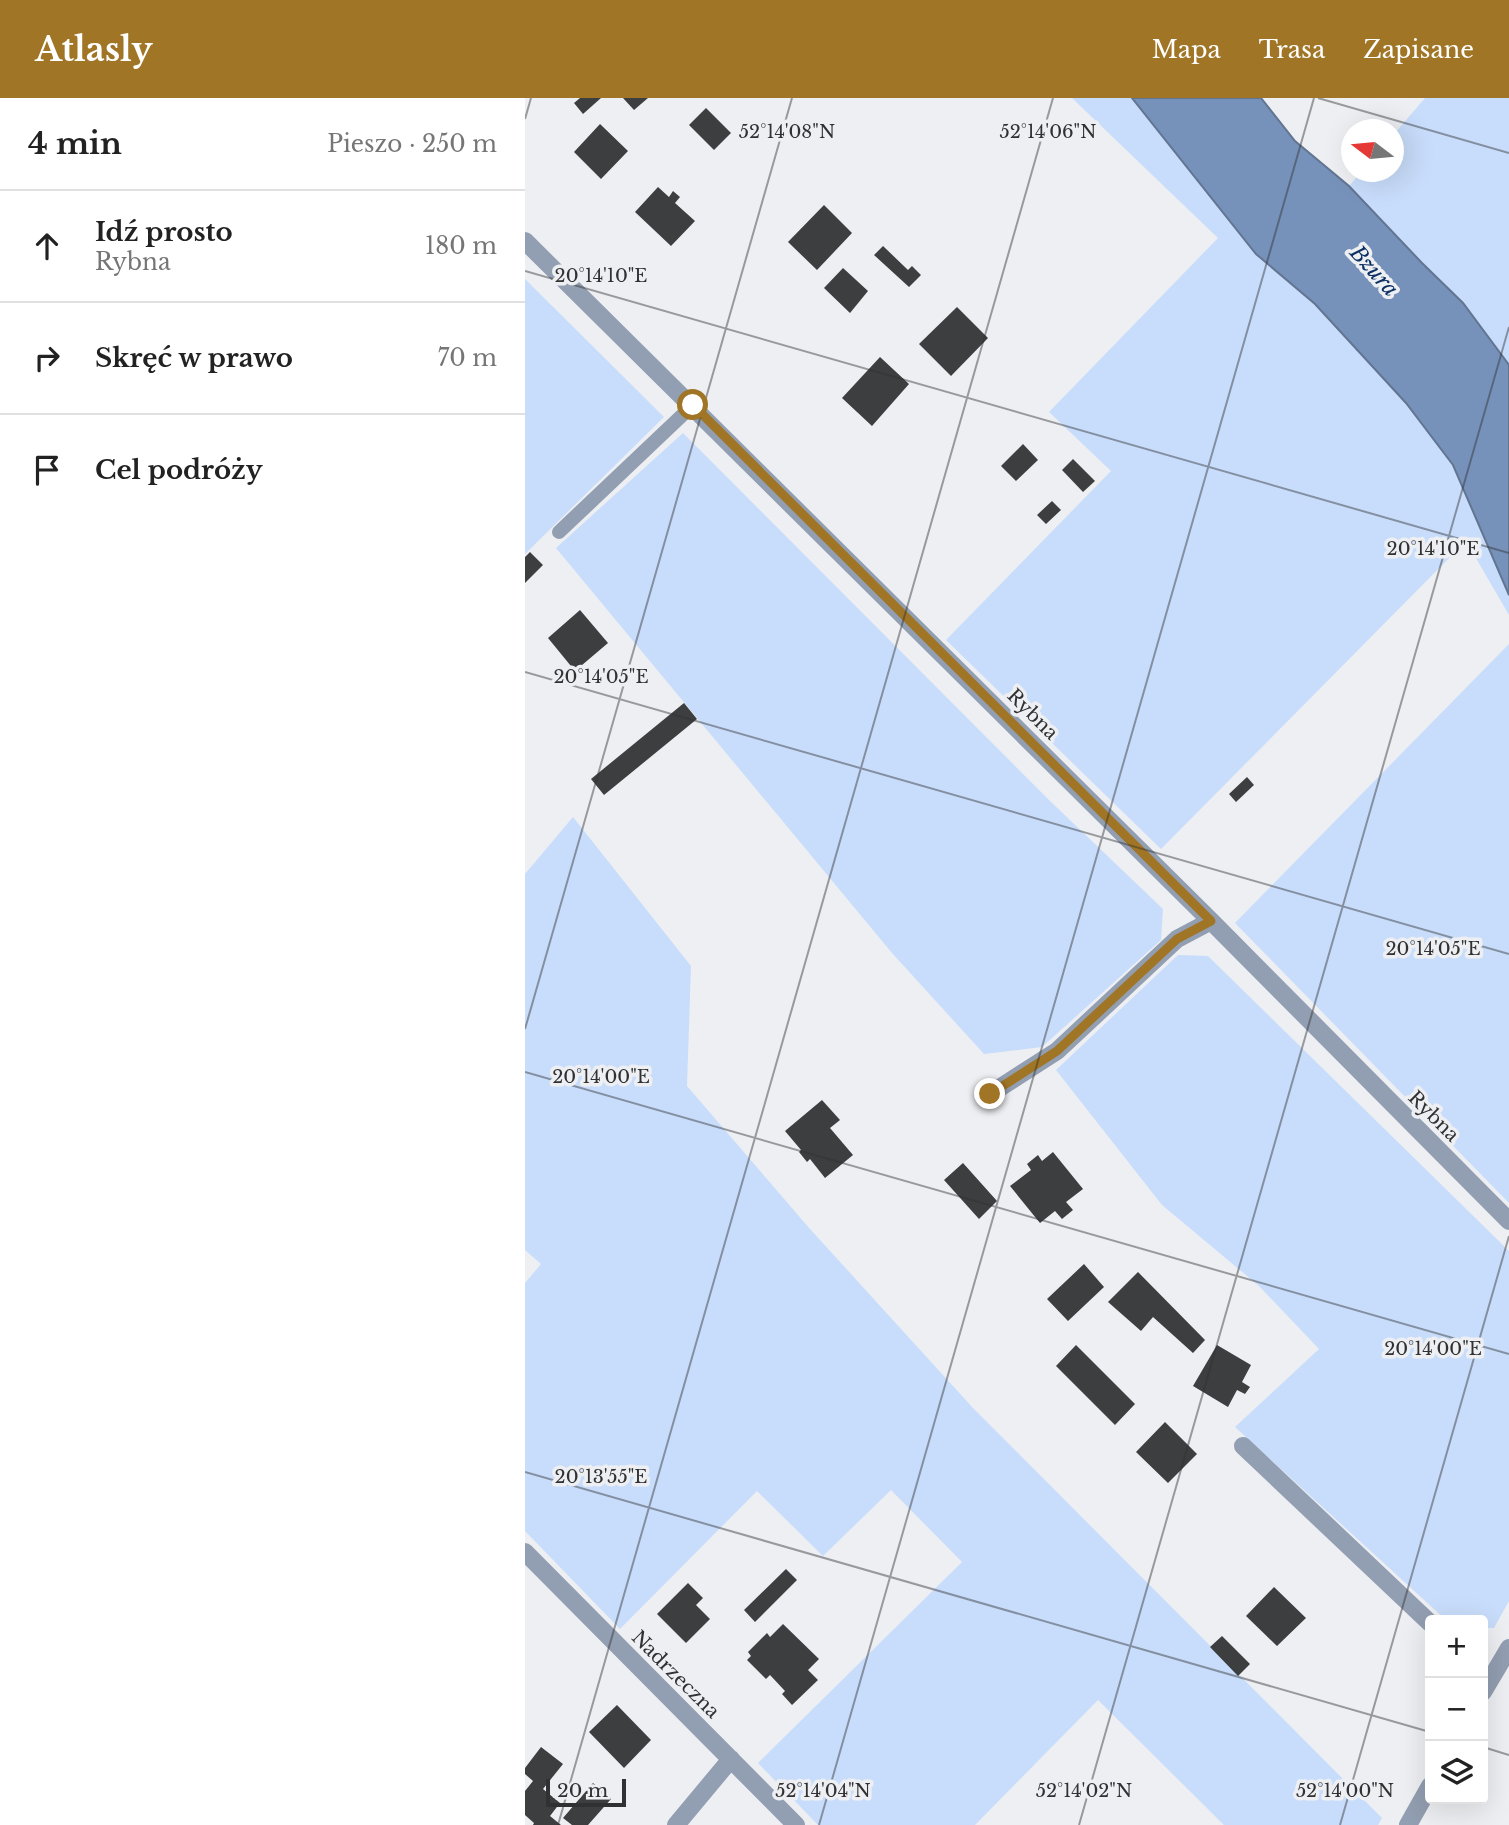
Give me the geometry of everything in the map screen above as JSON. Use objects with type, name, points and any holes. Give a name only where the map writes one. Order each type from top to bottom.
[{"type":"street","name":"Rybna","points":[[525,241],[693,405],[1509,1221]]},
{"type":"street","points":[[990,1094],[1057,1051],[1177,939],[1211,921]]},
{"type":"street","points":[[1243,1446],[1425,1618]]},
{"type":"street","name":"Nadrzeczna","points":[[525,1552],[796,1825]]},
{"type":"street","points":[[1488,1671],[1509,1648]]},
{"type":"street","points":[[676,1825],[731,1759]]},
{"type":"street","points":[[1408,1825],[1425,1795]]},
{"type":"lane","points":[[559,532],[693,405]]},
{"type":"shaded area","points":[[1072,98],[1132,98],[1256,254],[1315,304],[1406,403],[1453,465],[1509,595],[1509,615],[1466,541],[1161,849],[946,640],[1111,471],[1049,412],[1218,238]]},
{"type":"shaded area","points":[[1425,98],[1509,98],[1509,365],[1463,303],[1349,186],[1352,182],[1404,182],[1404,122]]},
{"type":"shaded area","points":[[525,279],[664,417],[525,554]]},
{"type":"shaded area","points":[[683,433],[1050,801],[1163,909],[1161,940],[1042,1047],[984,1054],[892,953],[556,548]]},
{"type":"shaded area","points":[[1509,644],[1509,1203],[1235,923]]},
{"type":"shaded area","points":[[573,817],[691,966],[687,1086],[810,1229],[973,1408],[1382,1818],[1378,1825],[1224,1825],[1098,1700],[975,1825],[818,1825],[758,1763],[962,1562],[891,1490],[823,1556],[757,1491],[620,1629],[525,1531],[525,1283],[541,1264],[525,1250],[525,874]]},
{"type":"shaded area","points":[[1178,955],[1208,956],[1509,1251],[1509,1601],[1494,1628],[1488,1628],[1488,1615],[1441,1615],[1235,1427],[1319,1349],[1259,1286],[1162,1205],[1056,1070]]},
{"type":"water","name":"Bzura","points":[[1132,98],[1261,98],[1295,141],[1349,186],[1463,303],[1509,365],[1509,595],[1453,465],[1406,403],[1315,304],[1256,254]]},
{"type":"building","points":[[580,98],[601,98],[583,114],[574,103]]},
{"type":"building","points":[[623,98],[648,98],[634,110]]},
{"type":"building","points":[[706,108],[731,133],[714,150],[689,125]]},
{"type":"building","points":[[600,124],[628,151],[601,179],[574,152]]},
{"type":"building","points":[[658,187],[669,197],[673,191],[680,197],[675,203],[695,221],[671,246],[635,212]]},
{"type":"building","points":[[824,205],[852,233],[817,270],[788,242]]},
{"type":"building","points":[[883,246],[908,270],[912,266],[921,275],[909,287],[874,255]]},
{"type":"building","points":[[843,268],[868,291],[850,313],[824,288]]},
{"type":"building","points":[[957,307],[988,338],[951,376],[919,344]]},
{"type":"building","points":[[880,357],[909,384],[872,426],[842,398]]},
{"type":"building","points":[[1023,444],[1038,460],[1016,481],[1001,466]]},
{"type":"building","points":[[1073,459],[1095,481],[1083,492],[1062,470]]},
{"type":"building","points":[[1052,501],[1061,510],[1046,524],[1037,515]]},
{"type":"building","points":[[530,552],[543,565],[525,583],[525,557]]},
{"type":"building","points":[[580,610],[608,643],[575,671],[548,638]]},
{"type":"building","points":[[684,703],[697,719],[604,795],[591,779]]},
{"type":"building","points":[[1247,777],[1254,785],[1236,802],[1229,794]]},
{"type":"building","points":[[822,1100],[840,1120],[830,1128],[853,1155],[825,1178],[810,1159],[807,1162],[785,1131]]},
{"type":"building","points":[[1053,1152],[1083,1189],[1066,1202],[1073,1210],[1062,1219],[1055,1211],[1040,1223],[1010,1186],[1031,1170],[1027,1164],[1038,1155],[1042,1161]]},
{"type":"building","points":[[963,1163],[997,1201],[979,1219],[944,1180]]},
{"type":"building","points":[[1084,1264],[1104,1287],[1068,1321],[1047,1299]]},
{"type":"building","points":[[1138,1272],[1205,1340],[1193,1353],[1153,1317],[1141,1331],[1108,1302]]},
{"type":"building","points":[[1076,1345],[1135,1404],[1115,1425],[1056,1366]]},
{"type":"building","points":[[1217,1345],[1251,1365],[1242,1382],[1250,1387],[1245,1394],[1237,1390],[1228,1407],[1193,1386]]},
{"type":"building","points":[[1165,1422],[1197,1454],[1168,1483],[1136,1452]]},
{"type":"building","points":[[786,1569],[797,1580],[755,1622],[744,1610]]},
{"type":"building","points":[[688,1583],[703,1598],[696,1605],[710,1619],[686,1643],[657,1614]]},
{"type":"building","points":[[1274,1587],[1306,1618],[1277,1646],[1246,1616]]},
{"type":"building","points":[[783,1624],[819,1659],[808,1670],[818,1680],[792,1705],[782,1694],[785,1691],[770,1675],[766,1679],[747,1660],[751,1656],[748,1652],[767,1633],[770,1637]]},
{"type":"building","points":[[1222,1636],[1250,1664],[1238,1676],[1210,1647]]},
{"type":"building","points":[[617,1705],[651,1740],[624,1768],[589,1732]]},
{"type":"building","points":[[541,1747],[563,1764],[543,1789],[560,1803],[550,1816],[561,1825],[533,1825],[525,1815],[525,1791],[533,1781],[525,1774],[525,1768]]},
{"type":"building","points":[[593,1783],[611,1799],[588,1825],[572,1825],[563,1818]]},
{"type":"route","points":[[693,405],[1211,921],[1177,939],[1057,1051],[1022,1076],[990,1094]]}]
